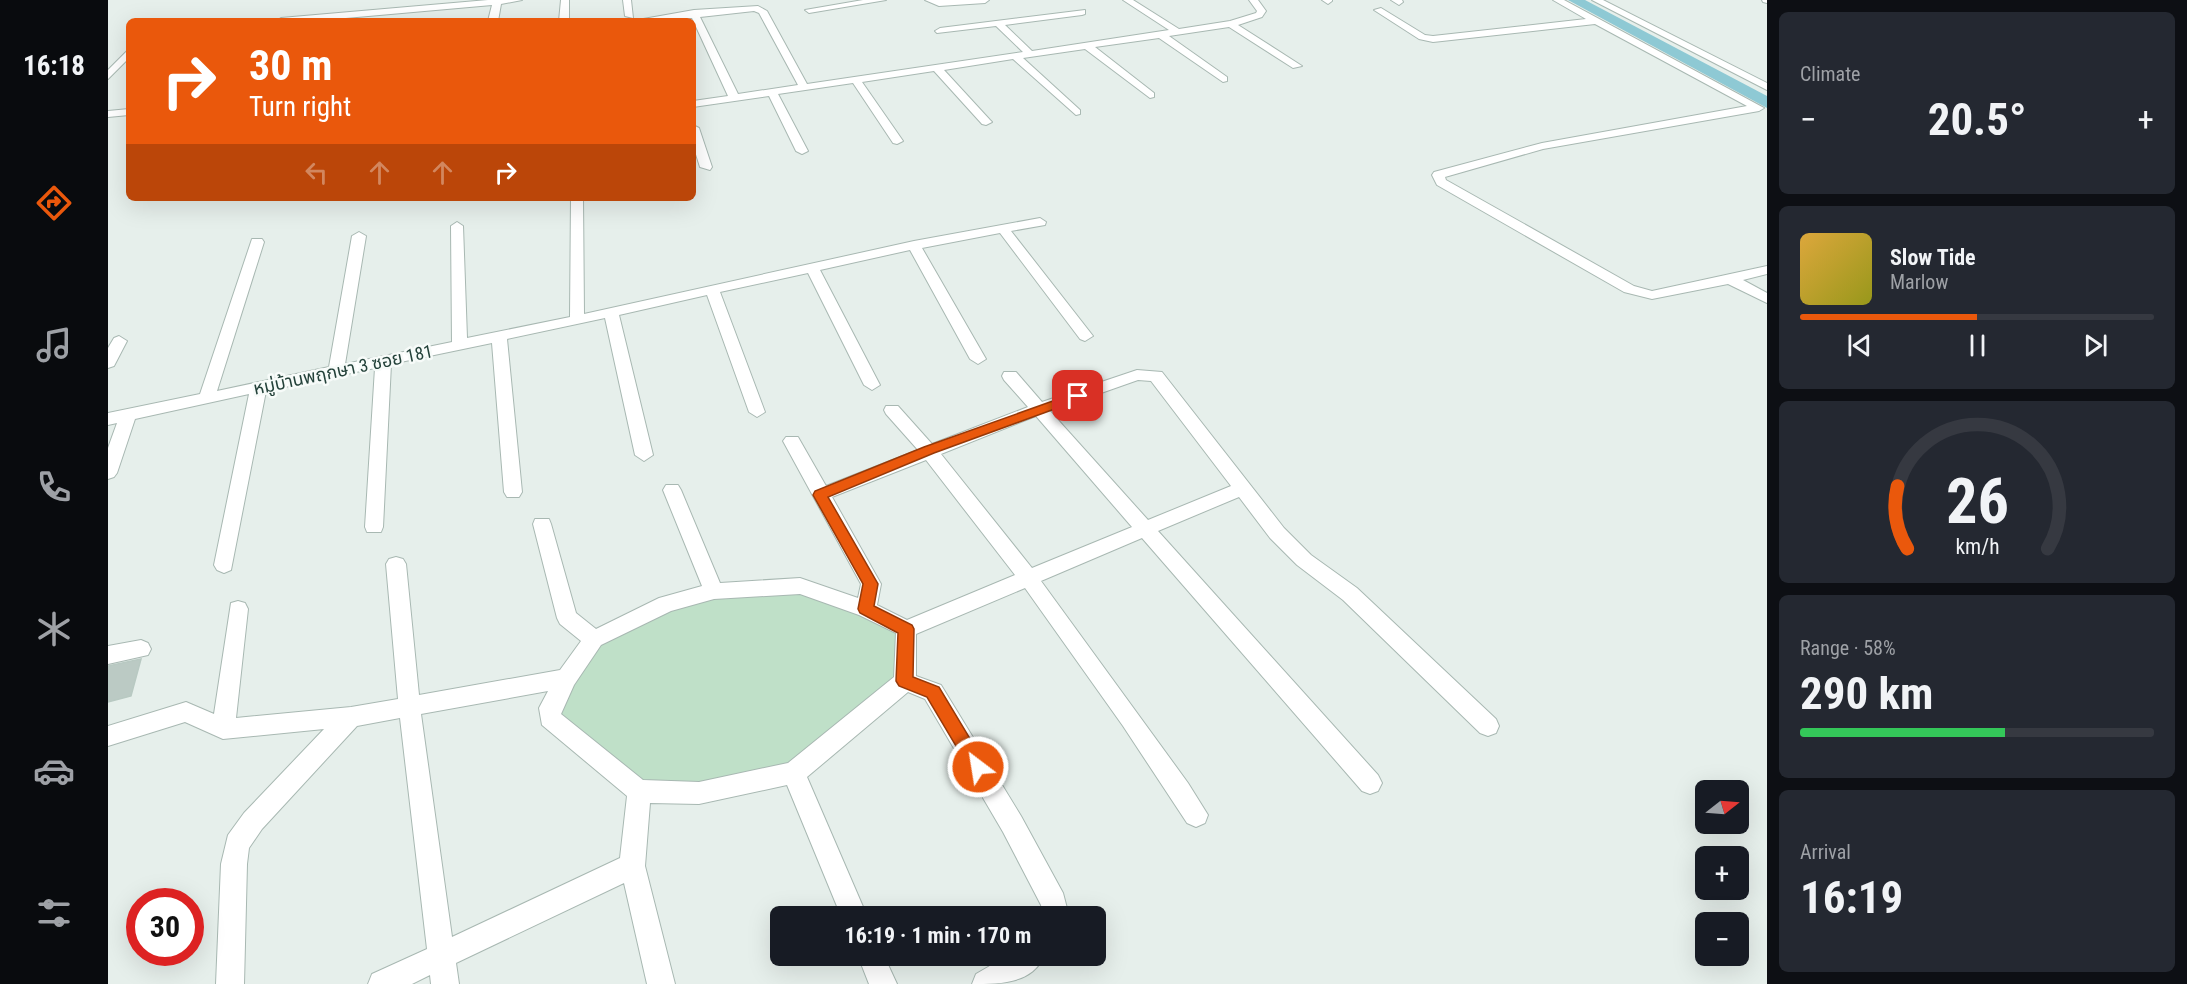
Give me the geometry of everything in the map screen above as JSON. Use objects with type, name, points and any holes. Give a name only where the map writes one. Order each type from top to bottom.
[{"type":"street","points":[[359,18],[430,8],[518,0]]},
{"type":"street","points":[[564,18],[565,0]]},
{"type":"street","points":[[627,0],[633,18],[698,7],[744,8],[763,11],[804,87]]},
{"type":"street","points":[[809,10],[882,0]]},
{"type":"street","points":[[929,0],[939,3],[985,0]]},
{"type":"street","points":[[1127,0],[1178,32]]},
{"type":"street","points":[[696,103],[1231,24],[1259,15],[1262,10],[1253,0]]},
{"type":"street","points":[[1557,0],[1762,109]]},
{"type":"street","points":[[1596,0],[1767,87]]},
{"type":"street","points":[[494,18],[497,2]]},
{"type":"street","points":[[698,7],[734,97]]},
{"type":"street","points":[[427,18],[430,8]]},
{"type":"street","points":[[1378,10],[1416,34],[1433,39],[1594,21]]},
{"type":"street","points":[[940,31],[1082,12]]},
{"type":"street","points":[[998,23],[1029,53]]},
{"type":"street","points":[[1231,24],[1297,66]]},
{"type":"street","points":[[1160,34],[1223,79]]},
{"type":"street","points":[[1086,45],[1150,95]]},
{"type":"street","points":[[1014,55],[1076,112]]},
{"type":"street","points":[[108,76],[126,56]]},
{"type":"street","points":[[108,64],[120,63]]},
{"type":"street","points":[[936,67],[986,122]]},
{"type":"street","points":[[855,79],[897,141]]},
{"type":"street","points":[[772,92],[802,152]]},
{"type":"street","points":[[1762,109],[1542,146],[1438,175],[1441,182],[1629,289],[1652,295],[1767,270]]},
{"type":"street","points":[[108,114],[126,112]]},
{"type":"street","points":[[696,137],[706,167]]},
{"type":"street","points":[[577,201],[577,320]]},
{"type":"street","name":"หมู่บ้านพฤกษา 3 ซอย 181","points":[[108,419],[813,270],[914,245],[1040,222]]},
{"type":"street","points":[[457,226],[460,345]]},
{"type":"street","points":[[1003,229],[1085,336]]},
{"type":"street","points":[[336,371],[359,236]]},
{"type":"street","points":[[207,398],[257,242]]},
{"type":"street","points":[[914,245],[978,359]]},
{"type":"street","points":[[813,270],[872,384]]},
{"type":"street","points":[[1730,279],[1767,299]]},
{"type":"street","points":[[712,290],[757,412]]},
{"type":"street","points":[[611,313],[644,455]]},
{"type":"street","points":[[499,337],[513,492]]},
{"type":"street","points":[[108,363],[119,341]]},
{"type":"street","points":[[374,527],[383,361]]},
{"type":"street","points":[[819,495],[929,450],[1039,409],[1137,375],[1156,376],[1277,533],[1304,560],[1350,594],[1488,726]]},
{"type":"street","points":[[1010,376],[1370,783]]},
{"type":"street","points":[[224,565],[259,387]]},
{"type":"street","points":[[892,410],[929,450],[1028,577],[1153,749],[1196,815]]},
{"type":"street","points":[[108,473],[128,415]]},
{"type":"street","points":[[792,441],[819,495],[871,584],[866,609]]},
{"type":"street","points":[[906,629],[905,681],[794,773],[699,793],[639,791],[549,718],[550,708],[566,678],[594,639],[666,604],[714,591],[800,586],[866,609],[906,629],[1243,488]]},
{"type":"street","points":[[672,490],[714,591]]},
{"type":"street","points":[[542,524],[567,618],[594,639]]},
{"type":"street","points":[[396,564],[409,704],[445,984]]},
{"type":"street","points":[[223,729],[238,609]]},
{"type":"street","points":[[108,655],[141,649]]},
{"type":"street","points":[[108,736],[186,712],[223,729],[351,717],[409,704],[566,678]]},
{"type":"street","points":[[905,681],[933,692],[1012,824],[1055,906]]},
{"type":"street","points":[[230,984],[234,864],[237,844],[253,821],[351,717]]},
{"type":"street","points":[[794,773],[850,906]]},
{"type":"street","points":[[639,791],[632,866],[661,984]]},
{"type":"street","points":[[382,984],[632,866]]},
{"type":"street","points":[[875,966],[883,984]]},
{"type":"street","points":[[986,984],[1015,966]]},
{"type":"green space","points":[[800,586],[906,629],[905,681],[794,773],[639,791],[550,718],[594,639],[714,591]]},
{"type":"building","points":[[141,659],[131,696],[108,702],[108,666]]},
{"type":"waterway","points":[[1575,0],[1767,103]]},
{"type":"route","points":[[978,767],[933,692],[905,681],[906,629],[866,609],[871,584],[819,495],[929,450],[1078,396]]}]
